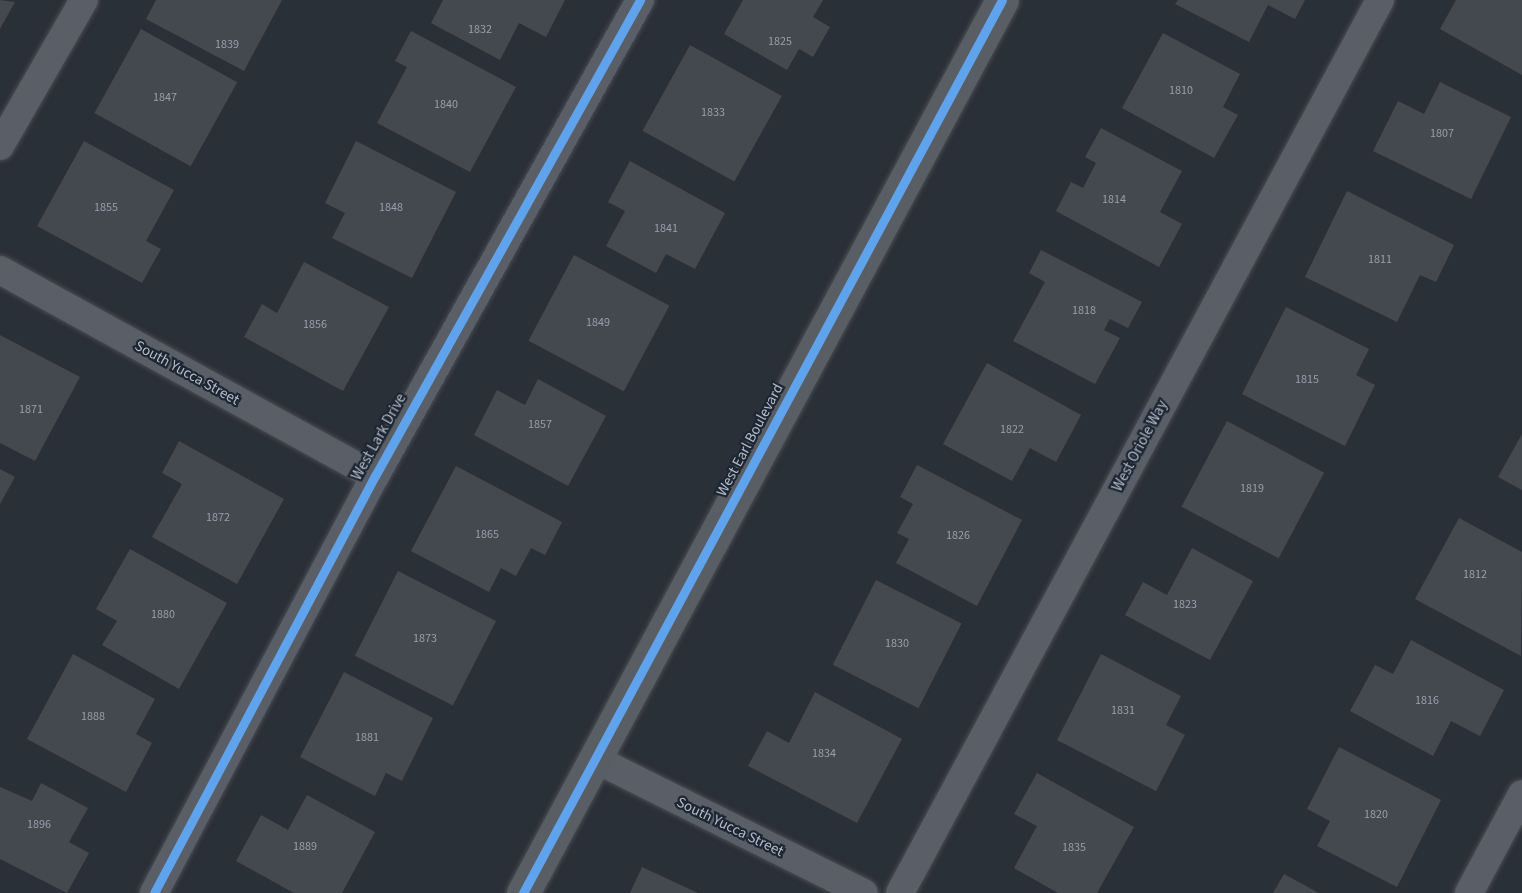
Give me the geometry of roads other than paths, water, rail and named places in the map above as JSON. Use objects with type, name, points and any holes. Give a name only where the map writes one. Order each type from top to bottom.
[{"type":"street","points":[[0,146],[84,0]]},
{"type":"street","name":"West Lark Drive","points":[[154,893],[375,476],[640,0]]},
{"type":"street","name":"West Earl Boulevard","points":[[523,893],[597,760],[1002,0]]},
{"type":"street","name":"West Oriole Way","points":[[900,893],[1380,0]]},
{"type":"street","name":"South Yucca Street","points":[[0,270],[375,476]]},
{"type":"street","name":"South Yucca Street","points":[[597,760],[864,893]]},
{"type":"street","points":[[1469,893],[1522,794]]}]
